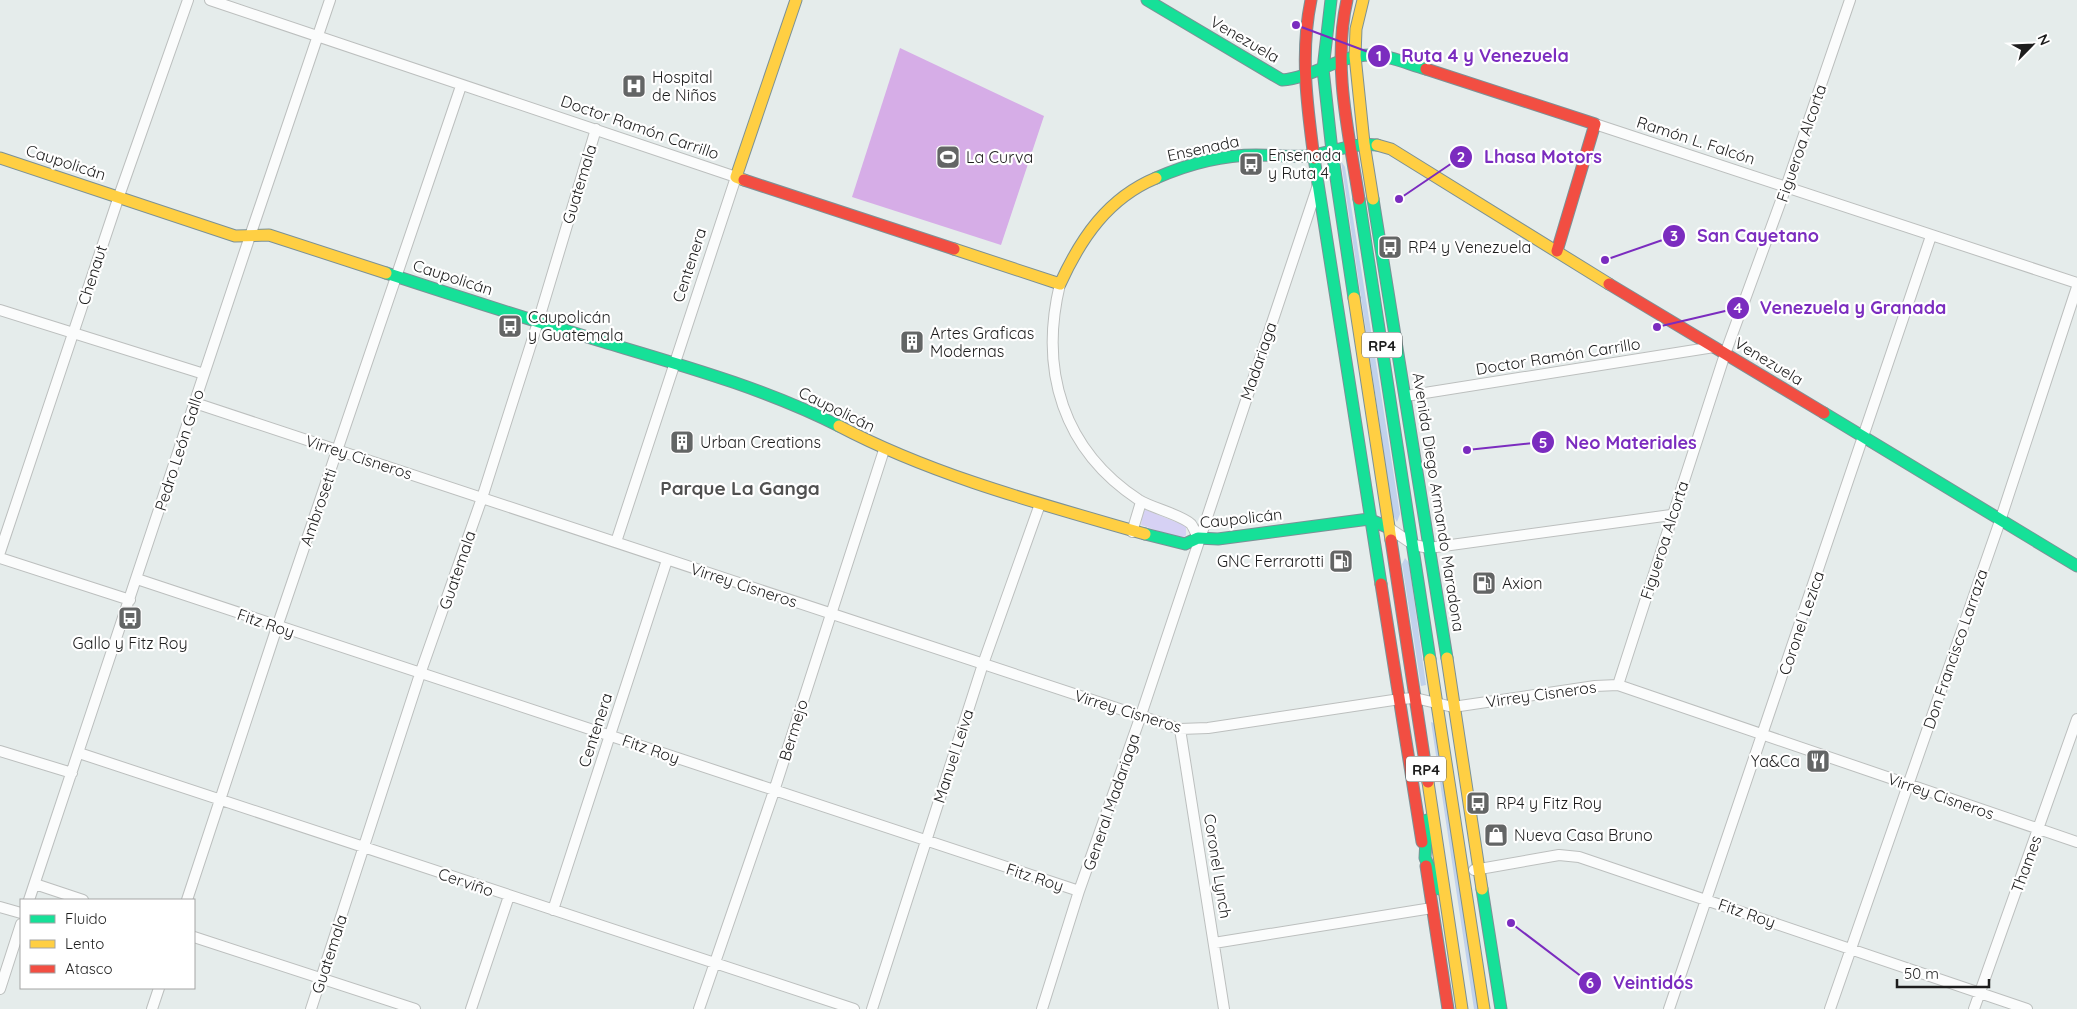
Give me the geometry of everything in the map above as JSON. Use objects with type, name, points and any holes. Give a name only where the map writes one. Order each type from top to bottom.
[{"type":"street","name":"Chenaut","points":[[0,552],[119,196],[188,0]]},
{"type":"street","name":"Doctor Ramón Carrillo","points":[[210,0],[460,86],[596,129],[1060,284]]},
{"type":"street","name":"Pedro León Gallo","points":[[29,899],[330,0]]},
{"type":"street","name":"Centenera","points":[[616,542],[796,0]]},
{"type":"street","name":"Venezuela","points":[[1147,0],[1282,80],[1295,80],[1304,77]]},
{"type":"street","points":[[1311,0],[1305,38],[1304,77],[1314,155],[1369,519],[1400,699],[1448,1009]]},
{"type":"street","name":"RP4","points":[[1331,0],[1324,69],[1332,151],[1462,1009]]},
{"type":"street","name":"Avenida Diego Armando Maradona","points":[[1347,0],[1341,40],[1341,60],[1351,146],[1484,1009]]},
{"type":"street","name":"Avenida Diego Armando Maradona","points":[[1363,0],[1356,29],[1355,56],[1364,143],[1406,396],[1501,1009]]},
{"type":"street","name":"Figueroa Alcorta","points":[[1618,685],[1671,515],[1725,354],[1786,187],[1850,0]]},
{"type":"street","name":"Ramón L. Falcón","points":[[1304,77],[1341,60],[1355,56],[1370,53],[1385,56],[2077,283]]},
{"type":"street","name":"Ambrosetti","points":[[187,899],[460,86]]},
{"type":"street","points":[[1557,251],[1595,124]]},
{"type":"street","name":"Guatemala","points":[[311,1009],[420,674],[482,498],[538,322],[596,129]]},
{"type":"street","name":"Venezuela","points":[[1364,143],[1376,143],[1391,149],[1725,354],[1854,430],[1864,438],[1875,442],[2000,521],[2077,566]]},
{"type":"street","name":"Ensenada","points":[[1198,538],[1190,524],[1142,502],[1114,483],[1097,466],[1074,434],[1062,404],[1054,367],[1052,334],[1060,284],[1078,245],[1094,223],[1117,201],[1146,182],[1172,170],[1231,156],[1288,157],[1314,155],[1364,143]]},
{"type":"street","name":"Caupolicán","points":[[0,158],[235,236],[269,235],[538,322],[674,363],[809,411],[884,450],[1040,504],[1132,532],[1185,544],[1198,538],[1218,539],[1369,519]]},
{"type":"street","name":"Madariaga","points":[[1198,538],[1318,184]]},
{"type":"street","name":"Coronel Lezica","points":[[1669,1009],[1932,236]]},
{"type":"street","name":"Don Francisco Larraza","points":[[1830,1009],[2000,521],[2077,288]]},
{"type":"street","points":[[0,310],[204,374]]},
{"type":"street","name":"Doctor Ramón Carrillo","points":[[1406,396],[1714,347]]},
{"type":"street","name":"Virrey Cisneros","points":[[195,403],[667,560],[830,612],[1140,718],[1180,729],[1208,728],[1400,699],[1415,698],[1453,707],[1595,686],[1618,685],[2077,842]]},
{"type":"street","name":"Bermejo","points":[[699,1009],[774,791],[830,612],[884,450]]},
{"type":"street","points":[[1132,532],[1142,502]]},
{"type":"street","name":"Manuel Leiva","points":[[872,1009],[983,664],[1040,504]]},
{"type":"street","points":[[1369,519],[1389,528],[1414,545],[1429,548],[1671,515]]},
{"type":"street","name":"General Madariaga","points":[[1042,1009],[1079,891],[1140,718],[1198,538]]},
{"type":"street","points":[[0,558],[130,600]]},
{"type":"street","name":"Centenera","points":[[552,910],[667,560]]},
{"type":"street","name":"Fitz Roy","points":[[137,579],[926,842],[1079,891]]},
{"type":"street","name":"Thames","points":[[1974,1009],[2077,719]]},
{"type":"street","name":"Coronel Lynch","points":[[1180,729],[1224,1009]]},
{"type":"street","points":[[0,751],[72,773]]},
{"type":"street","name":"Cerviño","points":[[79,754],[220,798],[509,896],[854,1009]]},
{"type":"street","points":[[1429,791],[1425,858],[1446,906]]},
{"type":"street","name":"Fitz Roy","points":[[1463,872],[1570,855],[2027,1009]]},
{"type":"street","points":[[35,884],[80,899]]},
{"type":"street","points":[[471,1009],[509,896]]},
{"type":"street","points":[[0,907],[20,913]]},
{"type":"street","points":[[1214,943],[1432,908]]},
{"type":"street","points":[[0,989],[20,927]]},
{"type":"street","points":[[195,937],[415,1009]]},
{"type":"street","points":[[152,1009],[158,989]]},
{"type":"shaded area","name":"La Curva","points":[[900,48],[1044,116],[1001,245],[852,197]]},
{"type":"shaded area","points":[[1341,161],[1345,167],[1400,514],[1397,522],[1393,515]]},
{"type":"shaded area","points":[[1146,510],[1186,526],[1186,535],[1182,539],[1141,525],[1143,511]]},
{"type":"shaded area","points":[[1405,558],[1409,563],[1426,685],[1421,686],[1402,564]]},
{"type":"shaded area","points":[[1431,722],[1436,724],[1478,1009],[1474,1009]]},
{"type":"traffic: fast","points":[[1147,0],[1282,80],[1304,75],[1337,62],[1370,55],[1391,58],[1426,69]]},
{"type":"traffic: fast","points":[[1331,0],[1323,69],[1332,151],[1354,298]]},
{"type":"traffic: fast","points":[[1156,178],[1180,168],[1243,155],[1306,156],[1359,145],[1377,145]]},
{"type":"traffic: fast","points":[[1314,158],[1381,584]]},
{"type":"traffic: fast","points":[[1359,199],[1430,659]]},
{"type":"traffic: fast","points":[[1373,199],[1447,658]]},
{"type":"traffic: fast","points":[[386,273],[753,389],[783,400],[839,426]]},
{"type":"traffic: fast","points":[[1824,413],[2077,566]]},
{"type":"traffic: fast","points":[[1145,534],[1185,544],[1198,538],[1218,539],[1369,519],[1389,528]]},
{"type":"traffic: fast","points":[[1427,820],[1425,858],[1439,889]]},
{"type":"traffic: fast","points":[[1482,889],[1501,1009]]},
{"type":"traffic: slow","points":[[744,180],[736,177],[796,0]]},
{"type":"traffic: slow","points":[[1363,0],[1356,29],[1355,56],[1364,143],[1373,199]]},
{"type":"traffic: slow","points":[[1377,145],[1391,149],[1609,284]]},
{"type":"traffic: slow","points":[[0,158],[235,236],[269,235],[386,273]]},
{"type":"traffic: slow","points":[[954,249],[1060,284],[1077,251],[1098,221],[1124,197],[1139,186],[1156,178]]},
{"type":"traffic: slow","points":[[1354,298],[1391,540]]},
{"type":"traffic: slow","points":[[839,426],[912,460],[989,488],[1145,534]]},
{"type":"traffic: slow","points":[[1447,658],[1482,889]]},
{"type":"traffic: slow","points":[[1430,659],[1484,1009]]},
{"type":"traffic: slow","points":[[1428,782],[1462,1009]]},
{"type":"traffic: jam","points":[[1311,0],[1305,59],[1307,99],[1314,158]]},
{"type":"traffic: jam","points":[[1347,0],[1341,50],[1342,75],[1347,125],[1359,199]]},
{"type":"traffic: jam","points":[[1426,69],[1595,124],[1557,251]]},
{"type":"traffic: jam","points":[[744,180],[954,249]]},
{"type":"traffic: jam","points":[[1609,284],[1824,413]]},
{"type":"traffic: jam","points":[[1391,540],[1428,782]]},
{"type":"traffic: jam","points":[[1381,584],[1422,842]]},
{"type":"traffic: jam","points":[[1426,866],[1448,1009]]},
{"type":"place","name":"Ruta 4 y Venezuela","points":[[1296,25]]},
{"type":"place","name":"Hospital de Niños","points":[[634,86]]},
{"type":"place","name":"La Curva","points":[[948,157]]},
{"type":"place","name":"Ensenada y Ruta 4","points":[[1251,164]]},
{"type":"place","name":"Lhasa Motors","points":[[1399,199]]},
{"type":"place","name":"RP4 y Venezuela","points":[[1390,247]]},
{"type":"place","name":"San Cayetano","points":[[1605,260]]},
{"type":"place","name":"Caupolicán y Guatemala","points":[[510,326]]},
{"type":"place","name":"Venezuela y Granada","points":[[1657,327]]},
{"type":"place","name":"Artes Graficas Modernas","points":[[912,342]]},
{"type":"place","name":"Urban Creations","points":[[682,442]]},
{"type":"place","name":"Neo Materiales","points":[[1467,450]]},
{"type":"place","name":"GNC Ferrarotti","points":[[1341,561]]},
{"type":"place","name":"Axion","points":[[1484,583]]},
{"type":"place","name":"Gallo y Fitz Roy","points":[[130,618]]},
{"type":"place","name":"Ya&Ca","points":[[1818,761]]},
{"type":"place","name":"RP4 y Fitz Roy","points":[[1478,803]]},
{"type":"place","name":"Nueva Casa Bruno","points":[[1496,835]]},
{"type":"place","name":"Veintidós","points":[[1511,923]]},
{"type":"district","name":"Parque La Ganga","points":[[740,488]]}]
